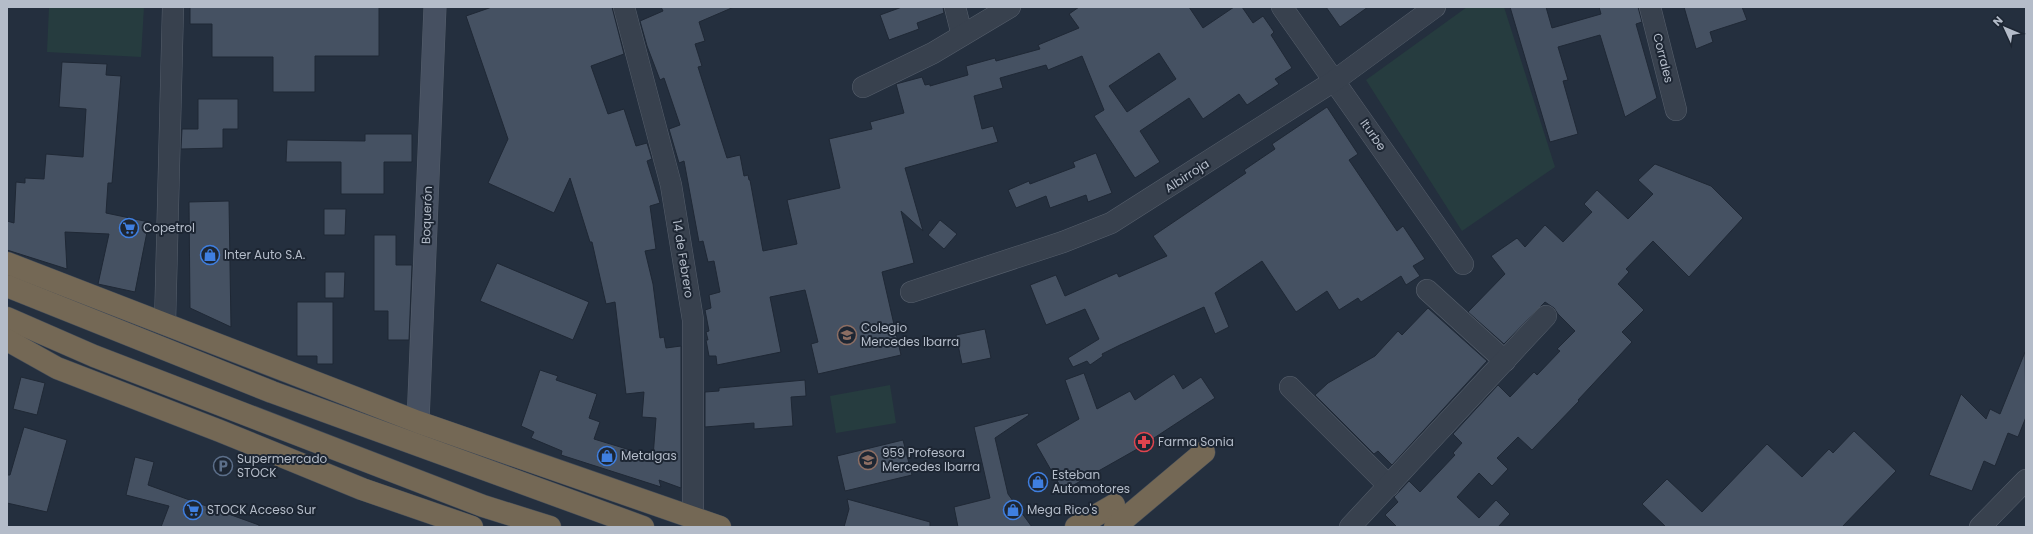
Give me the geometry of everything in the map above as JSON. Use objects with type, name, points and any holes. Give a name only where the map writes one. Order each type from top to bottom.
[{"type":"highway","points":[[7,263],[418,422],[720,527]]},
{"type":"highway","points":[[7,286],[272,392],[643,527]]},
{"type":"highway","points":[[7,318],[94,356],[461,498],[550,527]]},
{"type":"highway","points":[[7,340],[57,368],[220,431],[362,489],[472,527]]},
{"type":"highway","points":[[1115,527],[1204,452]]},
{"type":"highway","points":[[1076,527],[1114,505],[1088,527]]},
{"type":"street","points":[[165,324],[173,7]]},
{"type":"street","name":"Boquerón","points":[[418,422],[435,7]]},
{"type":"street","name":"14 de Febrero","points":[[624,7],[671,185],[693,320],[693,518]]},
{"type":"street","points":[[955,7],[962,35]]},
{"type":"street","points":[[863,87],[933,53],[1010,7]]},
{"type":"street","name":"Iturbe","points":[[1282,7],[1463,264]]},
{"type":"street","name":"Albirroja","points":[[911,292],[1063,242],[1111,223],[1334,81],[1435,7]]},
{"type":"street","name":"Corrales","points":[[1650,7],[1676,110]]},
{"type":"street","points":[[1427,290],[1505,361]]},
{"type":"street","points":[[1350,527],[1546,316]]},
{"type":"street","points":[[1290,387],[1389,486]]},
{"type":"street","points":[[1980,527],[2026,480]]},
{"type":"green space","points":[[49,7],[144,7],[141,57],[47,52]]},
{"type":"green space","points":[[1467,7],[1504,7],[1555,167],[1462,231],[1366,80]]},
{"type":"green space","points":[[890,385],[896,423],[836,433],[830,396]]},
{"type":"building","points":[[190,7],[379,7],[379,56],[315,56],[315,92],[273,92],[273,57],[212,57],[212,24],[190,24]]},
{"type":"building","points":[[492,7],[612,7],[624,54],[591,66],[608,114],[624,109],[636,146],[647,143],[652,159],[647,161],[660,203],[650,206],[656,249],[645,251],[653,284],[660,338],[664,337],[666,348],[681,346],[681,488],[659,480],[661,487],[561,455],[562,451],[531,438],[534,432],[521,426],[540,370],[558,376],[556,380],[597,394],[589,418],[600,422],[594,439],[653,457],[656,418],[642,417],[644,392],[626,394],[615,302],[606,304],[592,242],[590,242],[570,178],[554,213],[488,183],[508,139],[466,16]]},
{"type":"building","points":[[661,7],[734,7],[699,22],[705,41],[695,44],[702,66],[698,67],[727,158],[740,155],[744,176],[748,175],[750,180],[763,251],[797,244],[787,200],[840,188],[829,139],[872,129],[870,122],[904,113],[896,84],[922,77],[925,85],[930,84],[930,86],[968,75],[966,66],[995,58],[996,61],[1040,49],[1038,45],[1079,28],[1069,14],[1079,7],[1189,7],[1203,28],[1234,7],[1242,7],[1253,23],[1263,16],[1274,32],[1271,35],[1292,68],[1275,79],[1279,84],[1247,105],[1239,94],[1203,119],[1189,98],[1140,131],[1160,162],[1135,178],[1094,116],[1104,110],[1082,56],[1048,70],[1046,65],[1000,78],[1003,88],[974,96],[982,129],[993,126],[998,142],[905,168],[923,231],[901,211],[914,263],[882,272],[901,355],[818,374],[811,344],[818,342],[805,290],[770,297],[781,352],[717,365],[716,356],[709,356],[706,332],[709,331],[705,310],[711,308],[709,295],[720,292],[714,261],[708,262],[703,241],[699,242],[684,161],[679,163],[669,129],[680,125],[664,78],[660,80],[647,46],[640,21],[663,11]],"holes":[[[1159,53],[1176,79],[1127,112],[1109,86]]]},
{"type":"building","points":[[902,7],[943,7],[944,13],[917,23],[919,29],[889,40],[880,15]]},
{"type":"building","points":[[1326,7],[1368,7],[1340,27]]},
{"type":"building","points":[[1510,7],[1546,7],[1552,28],[1601,14],[1599,7],[1638,7],[1642,22],[1636,24],[1657,98],[1625,117],[1600,35],[1558,47],[1568,80],[1563,81],[1578,134],[1550,142]]},
{"type":"building","points":[[1684,7],[1742,7],[1747,20],[1710,32],[1713,42],[1696,49]]},
{"type":"building","points":[[62,62],[107,64],[106,75],[121,76],[112,183],[108,183],[106,213],[149,222],[135,292],[98,284],[109,234],[65,232],[67,269],[7,250],[7,221],[14,223],[16,182],[25,183],[25,178],[44,179],[46,154],[83,157],[86,109],[59,107]]},
{"type":"building","points":[[198,99],[238,99],[238,129],[223,129],[223,148],[181,149],[182,129],[198,129]]},
{"type":"building","points":[[1327,107],[1358,154],[1349,160],[1397,231],[1403,226],[1425,259],[1413,266],[1420,276],[1406,285],[1401,276],[1361,302],[1358,298],[1339,310],[1327,291],[1296,312],[1262,261],[1215,293],[1229,327],[1215,334],[1204,307],[1102,354],[1103,356],[1090,365],[1087,361],[1073,367],[1068,358],[1099,339],[1085,309],[1046,325],[1030,285],[1056,275],[1065,296],[1117,273],[1119,277],[1167,256],[1153,236],[1246,173],[1244,170],[1275,149],[1272,144]]},
{"type":"building","points":[[365,134],[412,134],[412,162],[384,162],[384,194],[341,194],[341,162],[286,162],[287,140],[365,141]]},
{"type":"building","points":[[1096,153],[1112,193],[1088,202],[1086,195],[1050,208],[1046,196],[1016,208],[1008,190],[1029,181],[1030,184],[1075,167],[1073,162]]},
{"type":"building","points":[[1655,164],[1711,186],[1743,218],[1689,277],[1653,241],[1626,269],[1629,272],[1618,284],[1644,310],[1622,332],[1632,342],[1532,450],[1518,437],[1497,458],[1508,469],[1492,486],[1479,473],[1457,497],[1479,518],[1496,500],[1510,514],[1498,527],[1397,527],[1385,515],[1398,502],[1394,497],[1409,481],[1420,492],[1455,455],[1453,453],[1462,443],[1453,434],[1498,385],[1510,397],[1534,372],[1537,375],[1560,351],[1557,349],[1575,331],[1554,308],[1545,302],[1504,344],[1468,312],[1505,274],[1491,256],[1517,238],[1525,247],[1545,225],[1563,242],[1592,212],[1584,204],[1597,190],[1628,219],[1653,194],[1638,180]]},
{"type":"building","name":"Inter Auto S.A.","points":[[229,201],[231,327],[190,308],[189,202]]},
{"type":"building","points":[[324,209],[346,209],[345,235],[324,235]]},
{"type":"building","points":[[940,220],[957,234],[944,249],[928,235]]},
{"type":"building","points":[[374,235],[396,235],[396,265],[412,265],[409,340],[388,340],[388,311],[374,311]]},
{"type":"building","points":[[497,263],[589,302],[573,340],[480,301]]},
{"type":"building","points":[[325,272],[345,272],[344,298],[325,298]]},
{"type":"building","points":[[297,302],[333,302],[333,364],[317,364],[317,356],[297,356]]},
{"type":"building","points":[[1428,308],[1487,361],[1392,465],[1378,451],[1374,454],[1315,395],[1328,383],[1375,356],[1398,331],[1402,335]]},
{"type":"building","points":[[985,329],[991,358],[962,364],[956,335]]},
{"type":"building","points":[[2025,352],[2026,417],[2018,437],[2008,433],[1995,466],[1984,461],[1972,491],[1929,475],[1961,394],[1986,419],[1990,409],[2000,414]]},
{"type":"building","points":[[1084,373],[1097,409],[1130,391],[1135,400],[1174,374],[1183,389],[1201,377],[1215,398],[1154,438],[1155,439],[1063,491],[1036,444],[1079,419],[1065,380]]},
{"type":"building","points":[[21,377],[45,383],[37,415],[13,409]]},
{"type":"building","points":[[805,380],[806,396],[791,397],[793,426],[754,429],[754,423],[705,427],[705,392],[719,391],[719,388]]},
{"type":"building","points":[[1028,413],[1029,415],[995,438],[1008,494],[1032,527],[958,527],[954,507],[990,498],[974,427]]},
{"type":"building","points":[[24,427],[67,440],[47,512],[7,503],[7,475],[10,475]]},
{"type":"building","points":[[1854,431],[1896,471],[1842,527],[1666,527],[1642,504],[1667,479],[1702,512],[1767,444],[1802,477],[1829,449],[1833,453]]},
{"type":"building","points":[[903,440],[912,475],[845,491],[837,456]]},
{"type":"building","name":"STOCK Acceso Sur","points":[[135,457],[154,462],[148,485],[259,525],[259,527],[161,527],[169,506],[126,495]]},
{"type":"building","points":[[847,499],[930,522],[930,527],[844,527],[849,509]]},
{"type":"place","name":"Copetrol","points":[[129,228]]},
{"type":"place","name":"Inter Auto S.A.","points":[[210,255]]},
{"type":"place","name":"Colegio Mercedes Ibarra","points":[[847,335]]},
{"type":"place","name":"Farma Sonia","points":[[1144,442]]},
{"type":"place","name":"Metalgas","points":[[607,456]]},
{"type":"place","name":"959 Profesora Mercedes Ibarra","points":[[868,460]]},
{"type":"place","name":"Supermercado STOCK","points":[[223,466]]},
{"type":"place","name":"Esteban Automotores","points":[[1038,482]]},
{"type":"place","name":"STOCK Acceso Sur","points":[[193,510]]},
{"type":"place","name":"Mega Rico's","points":[[1013,510]]}]
